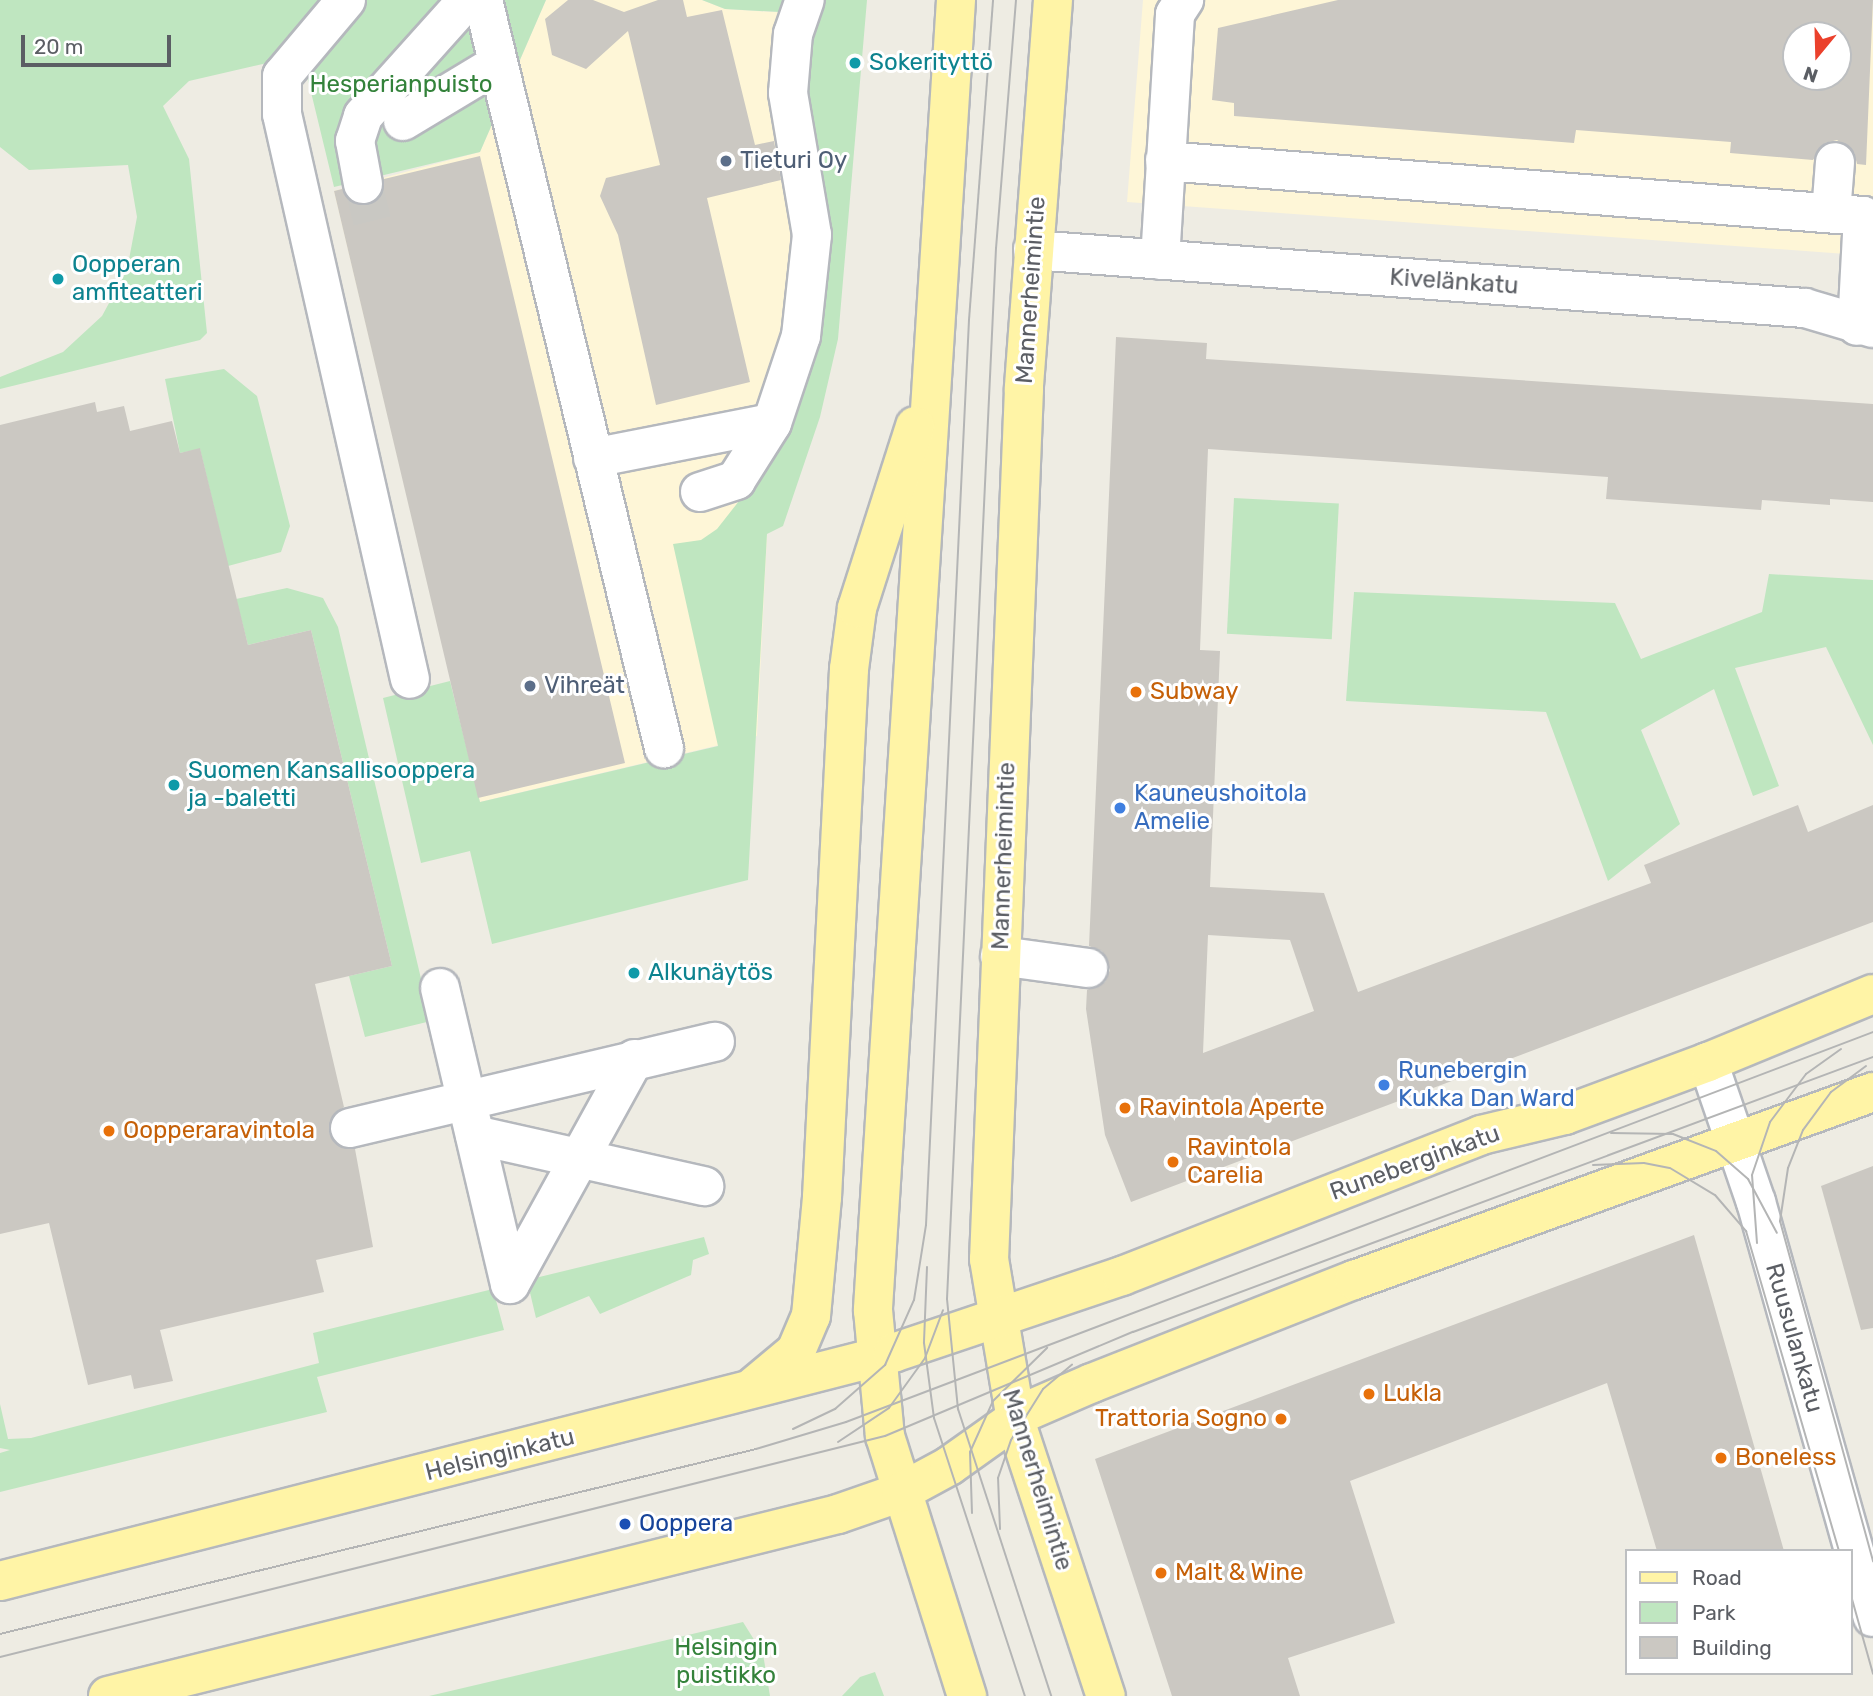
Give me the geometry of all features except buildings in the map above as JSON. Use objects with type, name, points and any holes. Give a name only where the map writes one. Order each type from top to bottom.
[{"type":"main road","points":[[956,0],[930,381],[917,666],[879,1199],[874,1359],[901,1492],[967,1696]]},
{"type":"main road","name":"Mannerheimintie","points":[[1053,0],[1033,250],[989,1202],[997,1320],[1016,1419],[1107,1696]]},
{"type":"main road","points":[[742,1395],[796,1351],[811,1316],[822,1197],[849,669],[857,608],[930,381]]},
{"type":"main road","name":"Runeberginkatu","points":[[997,1320],[1481,1135],[1565,1115],[1708,1062],[1873,994]]},
{"type":"main road","points":[[108,1696],[778,1532],[901,1492],[949,1466],[1016,1419],[1092,1383],[1341,1285],[1737,1144],[1873,1092]]},
{"type":"main road","name":"Helsinginkatu","points":[[0,1581],[742,1395],[874,1359],[997,1320]]},
{"type":"street","points":[[346,0],[282,76],[282,114],[410,680]]},
{"type":"street","points":[[363,184],[355,141],[368,107],[467,0]]},
{"type":"street","points":[[483,0],[496,65],[664,748]]},
{"type":"street","points":[[700,492],[736,480],[772,423],[801,336],[812,235],[788,93],[793,34],[805,0]]},
{"type":"street","points":[[1160,260],[1175,15],[1184,0]]},
{"type":"street","points":[[403,121],[496,65]]},
{"type":"street","points":[[1165,161],[1863,216],[1865,327]]},
{"type":"street","points":[[1831,213],[1835,162]]},
{"type":"street","name":"Kivelänkatu","points":[[1033,250],[1805,308],[1865,327]]},
{"type":"street","points":[[593,458],[772,423]]},
{"type":"street","points":[[1000,956],[1088,968]]},
{"type":"street","points":[[440,988],[510,1284],[635,1059]]},
{"type":"street","points":[[349,1128],[471,1118],[635,1059],[715,1042]]},
{"type":"street","name":"Ruusulankatu","points":[[1708,1062],[1737,1144],[1873,1617]]},
{"type":"street","points":[[471,1118],[580,1159],[704,1186]]},
{"type":"shaded area","points":[[546,0],[702,0],[725,9],[839,16],[811,364],[767,534],[757,736],[480,802],[334,191],[480,152]]},
{"type":"shaded area","points":[[1143,0],[1873,0],[1873,256],[1127,202]]},
{"type":"green space","name":"Hesperianpuisto","points":[[0,0],[546,0],[480,152],[334,187],[302,55],[189,81],[163,106],[189,159],[207,333],[200,340],[0,389],[0,377],[63,352],[102,316],[127,270],[137,217],[128,165],[29,170],[0,147]]},
{"type":"green space","points":[[702,0],[867,0],[838,339],[820,417],[783,526],[767,534],[748,880],[492,944],[470,851],[421,863],[383,698],[450,681],[480,802],[718,746],[673,544],[701,540],[717,529],[772,459],[811,364],[825,188],[805,89],[815,14],[725,9]]},
{"type":"green space","points":[[224,369],[257,396],[290,526],[281,552],[228,566],[200,449],[180,453],[165,379]]},
{"type":"green space","points":[[1234,498],[1339,503],[1332,639],[1227,634]]},
{"type":"green space","points":[[1769,574],[1873,580],[1873,745],[1826,647],[1735,668],[1779,786],[1753,796],[1714,689],[1641,730],[1680,824],[1608,881],[1546,712],[1346,701],[1354,592],[1615,603],[1641,659],[1762,612]]},
{"type":"green space","points":[[287,588],[323,598],[338,627],[431,1021],[365,1037],[349,976],[392,966],[311,630],[248,645],[236,599]]},
{"type":"green space","points":[[704,1237],[709,1254],[693,1260],[691,1275],[600,1314],[589,1296],[536,1318],[527,1280]]},
{"type":"green space","points":[[493,1289],[504,1330],[317,1377],[327,1412],[0,1492],[0,1453],[10,1450],[0,1448],[0,1404],[8,1439],[31,1438],[319,1363],[313,1333]]},
{"type":"green space","name":"Helsingin puistikko","points":[[743,1622],[763,1654],[770,1696],[429,1696]]},
{"type":"green space","name":"Helsingin puistikko","points":[[875,1672],[884,1696],[842,1696],[860,1677]]},
{"type":"tunnel","points":[[363,184],[375,232]]},
{"type":"tram line","points":[[793,1429],[835,1409],[885,1365],[914,1300],[926,1225],[969,320],[993,0]]},
{"type":"tram line","points":[[1016,0],[996,248],[947,1299],[958,1409],[1051,1696]]},
{"type":"tram line","points":[[0,1634],[756,1449],[846,1422],[1873,1032]]},
{"type":"tram line","points":[[1757,1243],[1752,1175],[1770,1122],[1806,1074],[1841,1049]]},
{"type":"tram line","points":[[0,1657],[885,1436],[1133,1332],[1873,1057]]},
{"type":"tram line","points":[[1866,1066],[1831,1092],[1803,1130],[1788,1168],[1780,1221],[1873,1562]]},
{"type":"tram line","points":[[1611,1133],[1673,1134],[1716,1151],[1748,1179],[1777,1233]]},
{"type":"tram line","points":[[1593,1165],[1644,1163],[1670,1168],[1715,1195],[1746,1231],[1838,1549]]},
{"type":"tram line","points":[[927,1267],[924,1343],[934,1418],[1025,1696]]},
{"type":"tram line","points":[[838,1442],[889,1408],[925,1358],[943,1310]]},
{"type":"tram line","points":[[972,1513],[970,1452],[993,1401],[1047,1348]]},
{"type":"tram line","points":[[1000,1529],[998,1478],[1011,1440],[1043,1389],[1072,1365]]},
{"type":"tram line","points":[[1852,1599],[1873,1674]]},
{"type":"place","name":"Sokerityttö","points":[[855,63]]},
{"type":"place","name":"Tieturi Oy","points":[[726,161]]},
{"type":"place","name":"Oopperan amfiteatteri","points":[[58,279]]},
{"type":"place","name":"Vihreät","points":[[530,686]]},
{"type":"place","name":"Subway","points":[[1136,692]]},
{"type":"place","name":"Suomen Kansallisooppera ja -baletti","points":[[174,785]]},
{"type":"place","name":"Kauneushoitola Amelie","points":[[1120,808]]},
{"type":"place","name":"Alkunäytös","points":[[634,973]]},
{"type":"place","name":"Runebergin Kukka Dan Ward","points":[[1384,1085]]},
{"type":"place","name":"Ravintola Aperte","points":[[1125,1108]]},
{"type":"place","name":"Oopperaravintola","points":[[109,1131]]},
{"type":"place","name":"Ravintola Carelia","points":[[1173,1162]]},
{"type":"place","name":"Lukla","points":[[1369,1394]]},
{"type":"place","name":"Trattoria Sogno","points":[[1281,1419]]},
{"type":"place","name":"Boneless","points":[[1721,1458]]},
{"type":"place","name":"Ooppera","points":[[625,1524]]},
{"type":"place","name":"Malt & Wine","points":[[1161,1573]]}]
